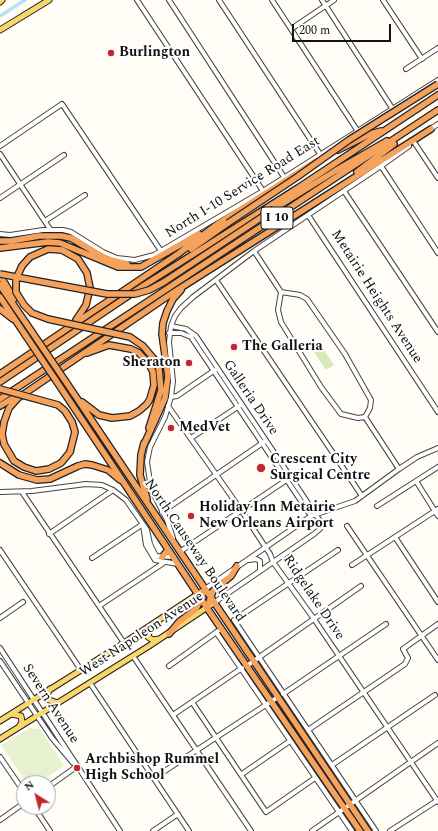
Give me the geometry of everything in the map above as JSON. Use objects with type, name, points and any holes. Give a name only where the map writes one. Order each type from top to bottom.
[{"type":"highway","points":[[152,280],[159,271],[349,140],[438,84]]},
{"type":"highway","name":"I 10","points":[[0,382],[152,280],[298,188],[438,95]]},
{"type":"highway","name":"I 10","points":[[0,399],[438,110]]},
{"type":"highway","points":[[316,202],[424,120]]},
{"type":"highway","points":[[0,274],[108,294],[135,294],[149,290],[164,282],[335,170],[424,120]]},
{"type":"highway","points":[[0,406],[73,361],[192,281],[431,128]]},
{"type":"highway","points":[[0,248],[48,242],[60,243],[76,248],[118,266],[140,267],[219,223],[324,157],[370,134],[385,130]]},
{"type":"highway","points":[[0,374],[26,355],[178,254],[219,223]]},
{"type":"highway","points":[[0,241],[11,241],[39,236],[61,236],[71,238],[116,262],[136,264],[161,254]]},
{"type":"highway","points":[[72,325],[82,312],[89,297],[89,279],[84,267],[78,259],[62,250],[48,249],[30,258],[22,266],[16,279],[16,292],[24,305],[32,313],[48,319],[130,338],[143,346],[154,359],[159,369],[161,390],[143,447],[140,465],[141,484],[152,508]]},
{"type":"highway","points":[[0,274],[19,308],[22,317]]},
{"type":"highway","points":[[143,447],[160,410],[168,387],[162,334],[167,311],[173,299],[192,281]]},
{"type":"highway","name":"North Causeway Boulevard","points":[[0,284],[205,589],[281,696],[368,831]]},
{"type":"highway","name":"North Causeway Boulevard","points":[[0,297],[207,608],[248,665],[360,831]]},
{"type":"highway","points":[[0,309],[16,321]]},
{"type":"highway","points":[[73,361],[95,349],[109,346],[131,349],[139,353],[149,364],[153,372],[154,385],[150,399],[139,411],[130,416],[112,418],[99,415],[76,397]]},
{"type":"highway","points":[[0,369],[26,355]]},
{"type":"highway","points":[[0,389],[58,405],[65,411],[72,422],[75,432],[70,452],[61,462],[49,469],[36,470],[24,467],[14,461],[8,454],[2,434],[9,408],[18,398],[31,388]]},
{"type":"highway","points":[[0,463],[19,475],[37,480],[50,479],[78,466],[92,465],[111,472],[132,494]]},
{"type":"highway","points":[[163,560],[167,548],[181,552]]},
{"type":"highway","points":[[174,557],[182,559],[193,575],[199,580]]},
{"type":"highway","points":[[207,608],[210,596],[217,586],[231,576],[240,565]]},
{"type":"highway","points":[[168,634],[178,622],[196,609],[200,597],[205,589]]},
{"type":"main road","points":[[0,30],[46,1]]},
{"type":"main road","name":"West Napoleon Avenue","points":[[0,721],[176,610],[200,597]]},
{"type":"main road","name":"West Napoleon Avenue","points":[[0,739],[168,634],[215,602]]},
{"type":"main road","points":[[160,639],[150,639],[148,637],[148,632],[173,614],[176,610]]},
{"type":"main road","points":[[52,687],[47,698],[51,702],[58,703]]},
{"type":"main road","points":[[9,715],[14,713],[21,716],[22,722],[18,728]]},
{"type":"street","points":[[137,0],[263,191]]},
{"type":"street","points":[[169,0],[284,177]]},
{"type":"street","points":[[219,0],[320,154]]},
{"type":"street","points":[[272,0],[357,130]]},
{"type":"street","points":[[322,0],[392,108]]},
{"type":"street","points":[[292,29],[334,0]]},
{"type":"street","points":[[383,0],[422,59]]},
{"type":"street","points":[[406,69],[438,48]]},
{"type":"street","name":"North I-10 Service Road East","points":[[0,234],[10,235],[50,229],[71,232],[103,252],[117,258],[135,260],[161,254],[438,80]]},
{"type":"street","points":[[0,146],[62,104],[161,254]]},
{"type":"street","points":[[174,542],[167,520],[151,489],[147,462],[150,447],[171,397],[172,381],[169,342],[170,333],[171,326],[181,308],[254,251],[381,166],[438,124]]},
{"type":"street","points":[[414,142],[438,178]]},
{"type":"street","points":[[0,154],[50,229]]},
{"type":"street","points":[[0,198],[64,155]]},
{"type":"street","points":[[381,166],[438,253]]},
{"type":"street","points":[[344,191],[438,332]]},
{"type":"street","points":[[45,221],[85,195]]},
{"type":"street","name":"Metairie Heights Avenue","points":[[308,215],[438,412]]},
{"type":"street","points":[[254,251],[281,292],[278,310],[280,322],[321,387],[341,414],[358,418],[365,417]]},
{"type":"street","points":[[216,280],[362,496]]},
{"type":"street","points":[[281,292],[300,295],[307,299],[345,354],[371,400],[370,408],[365,417]]},
{"type":"street","name":"Galleria Drive","points":[[171,326],[192,331],[215,370]]},
{"type":"street","name":"Galleria Drive","points":[[170,333],[181,333],[191,337],[316,514]]},
{"type":"street","points":[[171,397],[177,396],[215,370]]},
{"type":"street","name":"Ridgelake Drive","points":[[168,406],[241,510],[266,547],[273,562],[314,619],[438,801]]},
{"type":"street","points":[[191,438],[239,406]]},
{"type":"street","points":[[365,417],[399,469]]},
{"type":"street","points":[[162,512],[264,442]]},
{"type":"street","name":"Galleria Drive","points":[[264,442],[286,480],[311,516]]},
{"type":"street","name":"West Napoleon Avenue","points":[[205,589],[311,516],[343,507],[362,496],[417,457],[438,448]]},
{"type":"street","points":[[377,506],[438,468]]},
{"type":"street","points":[[181,552],[290,477]]},
{"type":"street","points":[[416,481],[436,510],[438,516]]},
{"type":"street","points":[[0,492],[22,492],[86,484],[96,484],[113,490],[126,500],[144,524],[152,550],[156,556],[179,565]]},
{"type":"street","points":[[50,534],[113,490]]},
{"type":"street","points":[[22,492],[124,643]]},
{"type":"street","points":[[352,565],[436,510]]},
{"type":"street","name":"West Napoleon Avenue","points":[[215,602],[320,529],[320,521],[316,514]]},
{"type":"street","points":[[92,558],[144,524]]},
{"type":"street","points":[[347,526],[438,660]]},
{"type":"street","points":[[395,537],[438,602]]},
{"type":"street","points":[[0,550],[81,670]]},
{"type":"street","points":[[289,583],[338,550]]},
{"type":"street","points":[[99,606],[152,570],[163,560],[174,557]]},
{"type":"street","points":[[240,565],[256,559],[261,563],[260,570]]},
{"type":"street","name":"North Causeway Boulevard","points":[[256,659],[234,620],[289,583]]},
{"type":"street","points":[[248,665],[361,586]]},
{"type":"street","points":[[0,618],[24,602]]},
{"type":"street","points":[[154,778],[272,702],[386,624]]},
{"type":"street","points":[[308,730],[407,661],[408,657],[402,649],[438,624]]},
{"type":"street","points":[[168,666],[222,628]]},
{"type":"street","name":"North Causeway Boulevard","points":[[216,632],[352,831]]},
{"type":"street","name":"Severn Avenue","points":[[0,648],[120,831]]},
{"type":"street","points":[[133,656],[250,831]]},
{"type":"street","name":"Severn Avenue","points":[[0,661],[37,716],[94,792]]},
{"type":"street","points":[[173,715],[242,668]]},
{"type":"street","points":[[90,683],[189,831]]},
{"type":"street","points":[[332,765],[435,695]]},
{"type":"street","name":"North Causeway Boulevard","points":[[281,696],[308,730],[376,831]]},
{"type":"street","points":[[192,702],[242,774],[266,812],[315,778]]},
{"type":"street","points":[[242,774],[290,741]]},
{"type":"street","points":[[312,831],[438,743]]},
{"type":"street","points":[[0,757],[16,780]]},
{"type":"street","points":[[56,781],[76,767]]},
{"type":"street","points":[[390,831],[438,801]]},
{"type":"street","points":[[0,820],[16,809]]},
{"type":"street","points":[[153,831],[178,814]]},
{"type":"street","points":[[39,815],[50,831]]},
{"type":"green space","points":[[322,347],[334,365],[326,370],[314,352]]},
{"type":"green space","points":[[30,728],[40,729],[64,766],[50,775],[22,775],[1,745]]},
{"type":"waterway","points":[[0,16],[25,0]]},
{"type":"place","name":"Burlington","points":[[111,53]]},
{"type":"place","name":"The Galleria","points":[[234,347]]},
{"type":"place","name":"Sheraton","points":[[189,363]]},
{"type":"place","name":"MedVet","points":[[171,428]]},
{"type":"place","name":"Crescent City Surgical Centre","points":[[261,468]]},
{"type":"place","name":"Holiday Inn Metairie New Orleans Airport","points":[[191,516]]},
{"type":"place","name":"Archbishop Rummel High School","points":[[77,768]]}]
